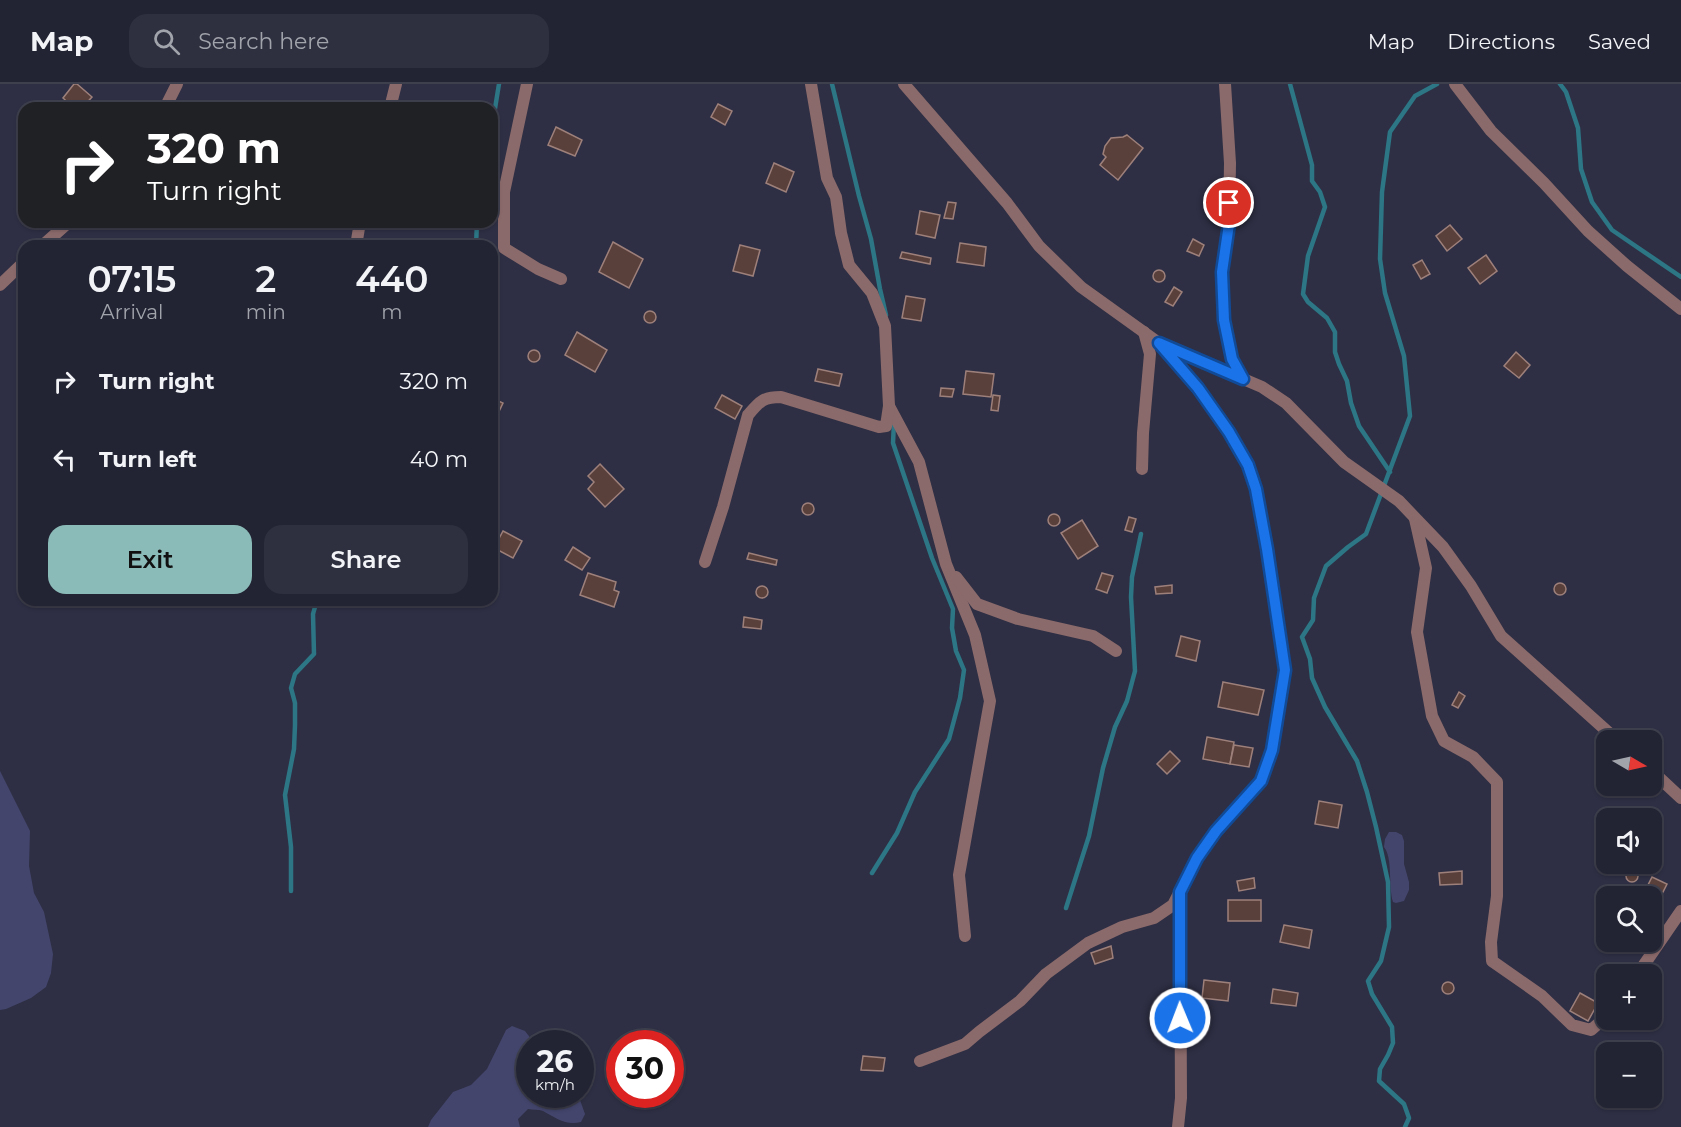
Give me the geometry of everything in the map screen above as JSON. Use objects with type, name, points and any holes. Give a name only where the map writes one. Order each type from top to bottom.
[{"type":"street","points":[[168,102],[177,84]]},
{"type":"street","points":[[392,102],[396,84]]},
{"type":"street","points":[[527,84],[504,192],[504,248],[538,269],[561,279]]},
{"type":"street","points":[[705,562],[723,507],[748,415],[757,404],[766,398],[781,397],[879,427],[886,426],[889,406],[885,326],[872,293],[849,264],[836,197],[827,178],[811,84]]},
{"type":"street","points":[[904,84],[1007,203],[1039,246],[1081,286],[1159,343],[1198,388],[1229,432],[1248,465],[1256,489],[1285,670],[1272,750],[1261,781],[1197,858],[1173,905],[1154,918],[1122,927],[1088,943],[1046,974],[1020,1001],[965,1044],[920,1061]]},
{"type":"street","points":[[1225,84],[1230,163],[1229,224],[1222,272],[1224,320],[1232,359],[1243,379]]},
{"type":"street","points":[[1455,84],[1491,131],[1544,183],[1588,231],[1681,309]]},
{"type":"street","points":[[49,240],[62,228]]},
{"type":"street","points":[[0,285],[18,268]]},
{"type":"street","points":[[1142,469],[1150,354],[1144,332]]},
{"type":"street","points":[[1159,343],[1262,387],[1286,403],[1344,462],[1399,501],[1443,547],[1471,586],[1501,636],[1606,730]]},
{"type":"street","points":[[889,406],[919,462],[946,564],[975,635],[990,701],[958,875],[964,936]]},
{"type":"street","points":[[1415,518],[1426,568],[1417,632],[1432,716],[1444,741],[1473,756],[1497,782],[1497,896],[1491,942],[1492,961],[1542,996],[1572,1025],[1591,1030],[1596,1026]]},
{"type":"street","points":[[946,564],[977,604],[1018,619],[1093,636],[1116,651]]},
{"type":"street","points":[[1662,780],[1681,798]]},
{"type":"street","points":[[1178,1127],[1181,1098],[1180,892]]},
{"type":"street","points":[[1645,964],[1681,912]]},
{"type":"shaded area","points":[[0,771],[30,831],[29,866],[34,893],[44,912],[53,954],[51,973],[46,987],[31,998],[0,1010]]},
{"type":"shaded area","points":[[1389,832],[1402,835],[1404,864],[1409,882],[1409,890],[1404,901],[1396,903],[1393,902],[1388,858],[1384,847]]},
{"type":"shaded area","points":[[512,1026],[522,1030],[516,1030],[516,1108],[583,1108],[585,1114],[581,1122],[566,1122],[543,1111],[528,1109],[518,1119],[520,1127],[428,1127],[453,1092],[471,1085],[487,1069],[506,1030]]},
{"type":"building","points":[[74,84],[92,97],[87,102],[67,102],[63,98]]},
{"type":"building","points":[[718,104],[732,111],[725,125],[711,117]]},
{"type":"building","points":[[556,127],[582,140],[575,156],[548,145]]},
{"type":"building","points":[[1127,135],[1143,148],[1118,180],[1100,165],[1106,157],[1103,154],[1105,146],[1111,138]]},
{"type":"building","points":[[774,163],[794,172],[786,192],[766,183]]},
{"type":"building","points":[[948,202],[956,203],[953,219],[944,218]]},
{"type":"building","points":[[920,211],[940,215],[935,238],[916,234]]},
{"type":"building","points":[[1450,225],[1462,239],[1447,251],[1436,236]]},
{"type":"building","points":[[1193,239],[1204,245],[1199,256],[1187,251]]},
{"type":"building","points":[[613,242],[643,259],[629,288],[599,272]]},
{"type":"building","points":[[960,243],[986,247],[984,266],[957,262]]},
{"type":"building","points":[[740,245],[760,250],[753,276],[733,271]]},
{"type":"building","points":[[902,252],[931,258],[930,264],[900,258]]},
{"type":"building","points":[[1486,255],[1497,271],[1480,284],[1468,268]]},
{"type":"building","points":[[1422,260],[1430,274],[1421,279],[1413,265]]},
{"type":"building","points":[[1161,270],[1165,276],[1161,282],[1157,282],[1153,274]]},
{"type":"building","points":[[1174,287],[1182,292],[1173,306],[1165,302]]},
{"type":"building","points":[[906,296],[925,299],[921,321],[902,318]]},
{"type":"building","points":[[652,311],[656,317],[652,323],[648,323],[644,315]]},
{"type":"building","points":[[577,332],[607,350],[595,372],[565,355]]},
{"type":"building","points":[[536,350],[540,356],[536,362],[532,362],[528,354]]},
{"type":"building","points":[[1516,352],[1530,365],[1519,378],[1504,366]]},
{"type":"building","points":[[818,369],[842,374],[839,386],[815,381]]},
{"type":"building","points":[[966,371],[994,374],[991,397],[963,394]]},
{"type":"building","points":[[941,388],[954,389],[952,397],[940,396]]},
{"type":"building","points":[[722,395],[742,406],[735,419],[715,408]]},
{"type":"building","points":[[993,395],[1000,396],[998,411],[991,410]]},
{"type":"building","points":[[498,401],[503,403],[498,413]]},
{"type":"building","points":[[600,464],[624,489],[605,507],[588,489],[594,482],[588,476]]},
{"type":"building","points":[[810,503],[814,509],[810,515],[806,515],[802,507]]},
{"type":"building","points":[[1056,514],[1060,520],[1056,526],[1052,526],[1048,518]]},
{"type":"building","points":[[1129,517],[1136,519],[1132,532],[1125,530]]},
{"type":"building","points":[[1082,520],[1098,546],[1078,559],[1061,533]]},
{"type":"building","points":[[503,531],[522,541],[513,558],[498,550],[498,540]]},
{"type":"building","points":[[573,547],[590,558],[582,570],[565,560]]},
{"type":"building","points":[[749,553],[777,560],[776,565],[747,559]]},
{"type":"building","points":[[588,573],[616,582],[614,590],[619,592],[614,607],[580,595]]},
{"type":"building","points":[[1102,573],[1113,576],[1107,593],[1096,589]]},
{"type":"building","points":[[1562,583],[1566,589],[1562,595],[1558,595],[1554,587]]},
{"type":"building","points":[[1172,585],[1172,593],[1156,594],[1155,587]]},
{"type":"building","points":[[764,586],[768,592],[764,598],[760,598],[756,590]]},
{"type":"building","points":[[744,617],[762,620],[761,629],[743,627]]},
{"type":"building","points":[[1181,636],[1200,641],[1196,661],[1176,656]]},
{"type":"building","points":[[1223,682],[1264,690],[1258,715],[1218,707]]},
{"type":"building","points":[[1459,692],[1465,696],[1458,708],[1452,705]]},
{"type":"building","points":[[1207,737],[1234,742],[1230,764],[1203,759]]},
{"type":"building","points":[[1234,745],[1253,748],[1249,767],[1230,764]]},
{"type":"building","points":[[1170,751],[1180,761],[1167,774],[1157,764]]},
{"type":"building","points":[[1319,801],[1342,805],[1338,828],[1315,824]]},
{"type":"building","points":[[1462,871],[1462,884],[1440,885],[1439,873]]},
{"type":"building","points":[[1626,874],[1638,874],[1634,882],[1626,878]]},
{"type":"building","points":[[1652,877],[1667,884],[1662,894],[1662,886],[1648,886]]},
{"type":"building","points":[[1254,878],[1255,888],[1239,891],[1237,881]]},
{"type":"building","points":[[1228,900],[1261,900],[1261,921],[1228,921]]},
{"type":"building","points":[[1284,925],[1312,930],[1309,948],[1280,942]]},
{"type":"building","points":[[1111,946],[1113,958],[1095,964],[1091,953]]},
{"type":"building","points":[[1204,980],[1230,983],[1228,1001],[1202,998]]},
{"type":"building","points":[[1450,982],[1454,988],[1450,994],[1446,994],[1442,986]]},
{"type":"building","points":[[1273,989],[1298,993],[1296,1006],[1271,1003]]},
{"type":"building","points":[[1580,993],[1596,1002],[1596,1007],[1588,1021],[1570,1011]]},
{"type":"building","points":[[863,1056],[885,1058],[883,1071],[861,1070]]},
{"type":"waterway","points":[[496,102],[499,84]]},
{"type":"waterway","points":[[832,84],[871,239],[886,315]]},
{"type":"waterway","points":[[1290,84],[1312,165],[1312,181],[1320,192],[1325,207],[1308,256],[1303,294],[1308,302],[1327,318],[1335,332],[1335,352],[1347,381],[1351,403],[1359,426],[1390,472]]},
{"type":"waterway","points":[[1405,1127],[1409,1118],[1404,1104],[1379,1081],[1380,1069],[1393,1043],[1392,1027],[1372,994],[1368,981],[1381,961],[1389,927],[1388,882],[1376,827],[1357,761],[1325,707],[1312,678],[1310,659],[1302,637],[1313,620],[1314,598],[1326,566],[1366,534],[1410,416],[1404,356],[1385,293],[1380,259],[1382,192],[1390,132],[1415,96],[1437,84]]},
{"type":"waterway","points":[[1560,84],[1566,92],[1578,128],[1581,169],[1592,202],[1612,230],[1681,277]]},
{"type":"waterway","points":[[476,240],[477,228]]},
{"type":"waterway","points":[[872,873],[897,833],[915,792],[949,739],[960,698],[964,670],[956,651],[952,628],[953,609],[932,558],[893,443],[894,422]]},
{"type":"waterway","points":[[1066,908],[1089,836],[1103,768],[1115,727],[1127,701],[1135,671],[1131,597],[1132,577],[1141,534]]},
{"type":"waterway","points":[[291,891],[291,847],[285,795],[294,749],[295,703],[291,688],[295,674],[314,654],[313,614],[315,606]]},
{"type":"route","points":[[1180,1018],[1180,892],[1197,858],[1216,831],[1261,781],[1272,750],[1285,670],[1267,549],[1256,489],[1248,465],[1229,432],[1198,388],[1159,343],[1243,379],[1232,359],[1224,320],[1222,272],[1229,224],[1229,203]]}]
